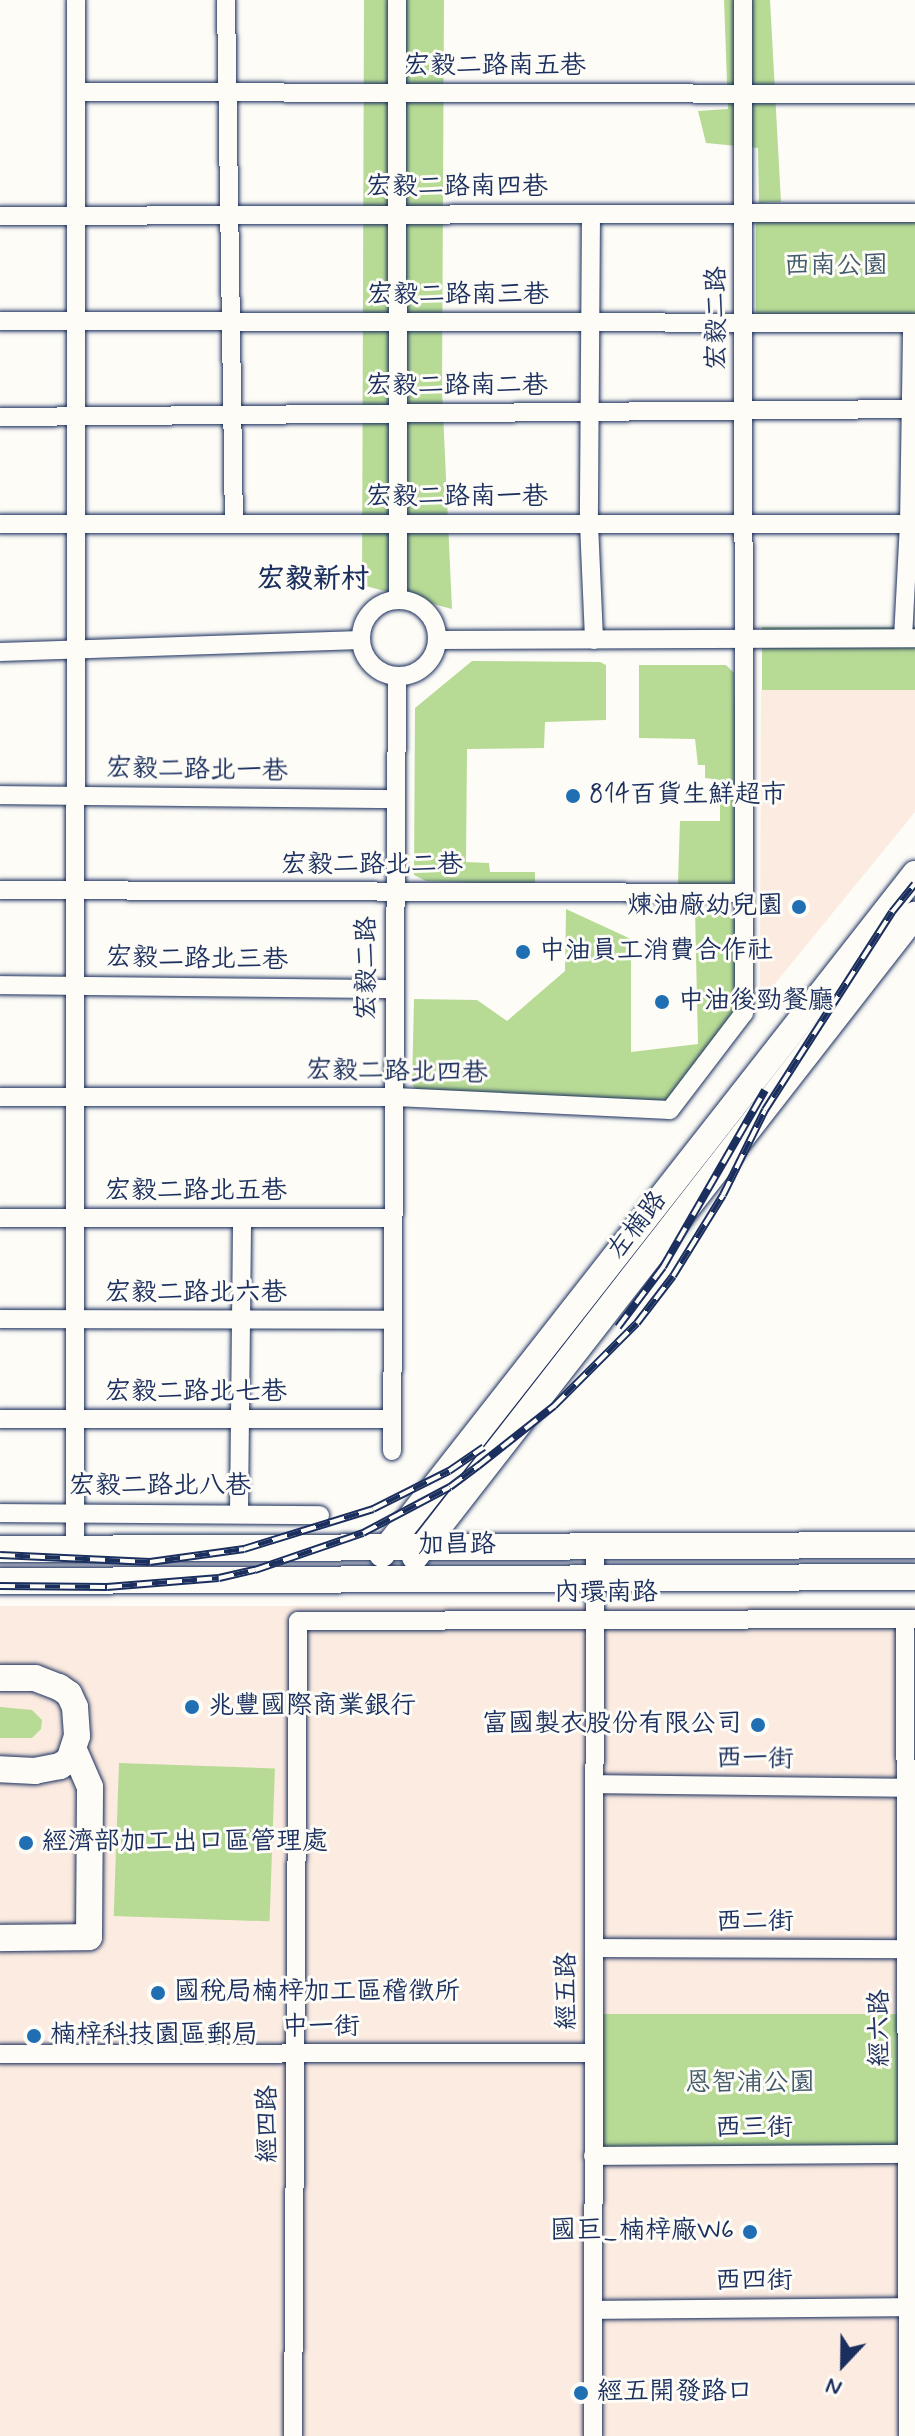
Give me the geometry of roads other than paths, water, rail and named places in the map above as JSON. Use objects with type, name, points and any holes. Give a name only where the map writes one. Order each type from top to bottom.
[{"type":"street","points":[[75,1549],[76,0]]},
{"type":"street","points":[[226,0],[234,524]]},
{"type":"street","points":[[397,0],[395,524],[398,600]]},
{"type":"street","name":"宏毅二路","points":[[743,0],[744,1013]]},
{"type":"street","name":"宏毅二路南五巷","points":[[76,92],[915,94]]},
{"type":"street","name":"宏毅二路南四巷","points":[[0,216],[915,213]]},
{"type":"street","points":[[591,214],[589,524],[594,640]]},
{"type":"street","name":"宏毅二路南三巷","points":[[0,321],[913,323]]},
{"type":"street","points":[[437,640],[909,638],[913,323]]},
{"type":"street","name":"宏毅二路南二巷","points":[[0,417],[912,409]]},
{"type":"street","name":"宏毅二路南一巷","points":[[0,524],[912,524]]},
{"type":"street","points":[[398,600],[421,607],[436,627],[437,640],[428,663],[418,671],[397,676],[380,671],[370,663],[361,640],[367,617],[375,608],[398,600]]},
{"type":"street","points":[[0,652],[76,652],[361,640]]},
{"type":"street","name":"宏毅二路","points":[[392,1451],[397,676]]},
{"type":"street","name":"宏毅二路北一巷","points":[[0,795],[394,799]]},
{"type":"street","name":"左楠路","points":[[363,1580],[915,874]]},
{"type":"street","name":"宏毅二路北二巷","points":[[0,890],[744,893]]},
{"type":"street","name":"左楠路","points":[[400,1580],[422,1547],[915,915]]},
{"type":"street","name":"宏毅二路北三巷","points":[[0,985],[393,989]]},
{"type":"street","name":"宏毅二路北四巷","points":[[0,1097],[395,1097],[670,1110],[744,1013]]},
{"type":"street","name":"宏毅二路北五巷","points":[[0,1218],[392,1218]]},
{"type":"street","points":[[239,1512],[242,1218]]},
{"type":"street","name":"宏毅二路北六巷","points":[[0,1319],[392,1320]]},
{"type":"street","name":"宏毅二路北七巷","points":[[0,1419],[392,1419]]},
{"type":"street","name":"宏毅二路北八巷","points":[[0,1513],[239,1512],[320,1515]]},
{"type":"street","name":"加昌路","points":[[0,1549],[915,1545]]},
{"type":"street","name":"經五路","points":[[593,2436],[595,1546]]},
{"type":"street","name":"加昌路","points":[[0,1581],[915,1577]]},
{"type":"street","name":"內環南路","points":[[298,1621],[910,1619]]},
{"type":"street","name":"經六路","points":[[908,2436],[911,2307],[910,1619]]},
{"type":"street","name":"經四路","points":[[293,2436],[298,1621]]},
{"type":"street","points":[[0,1678],[35,1678],[69,1694],[75,1707],[77,1736],[69,1760],[48,1770],[0,1769]]},
{"type":"street","points":[[0,1938],[89,1937],[90,1787],[74,1750]]},
{"type":"street","name":"西一街","points":[[594,1784],[910,1788]]},
{"type":"street","name":"西二街","points":[[594,1948],[911,1949]]},
{"type":"street","name":"中一街","points":[[0,2054],[594,2053]]},
{"type":"street","name":"西三街","points":[[593,2156],[911,2154]]},
{"type":"street","name":"西四街","points":[[593,2310],[911,2307]]},
{"type":"railway","points":[[0,1586],[107,1587],[219,1578],[255,1570],[363,1533],[450,1487],[478,1466],[554,1406],[637,1323],[673,1276],[723,1195],[765,1110],[892,912],[915,884]]},
{"type":"railway","points":[[618,1327],[663,1267],[765,1090]]},
{"type":"railway","points":[[0,1555],[150,1562],[244,1549],[373,1509],[449,1471],[484,1447]]},
{"type":"place","name":"814百貨生鮮超市","points":[[573,796]]},
{"type":"place","name":"煉油廠幼兒園","points":[[799,907]]},
{"type":"place","name":"中油員工消費合作社","points":[[523,952]]},
{"type":"place","name":"中油後勁餐廳","points":[[662,1002]]},
{"type":"place","name":"兆豐國際商業銀行","points":[[192,1707]]},
{"type":"place","name":"富國製衣股份有限公司","points":[[758,1725]]},
{"type":"place","name":"經濟部加工出口區管理處","points":[[26,1843]]},
{"type":"place","name":"國稅局楠梓加工區稽徵所","points":[[158,1993]]},
{"type":"place","name":"楠梓科技園區郵局","points":[[34,2036]]},
{"type":"place","name":"國巨_楠梓廠W6","points":[[750,2232]]},
{"type":"place","name":"經五開發路口","points":[[581,2393]]},
{"type":"district","name":"宏毅新村","points":[[313,580]]},
{"type":"park label","name":"西南公園","points":[[836,267]]},
{"type":"park label","name":"恩智浦公園","points":[[750,2084]]}]
